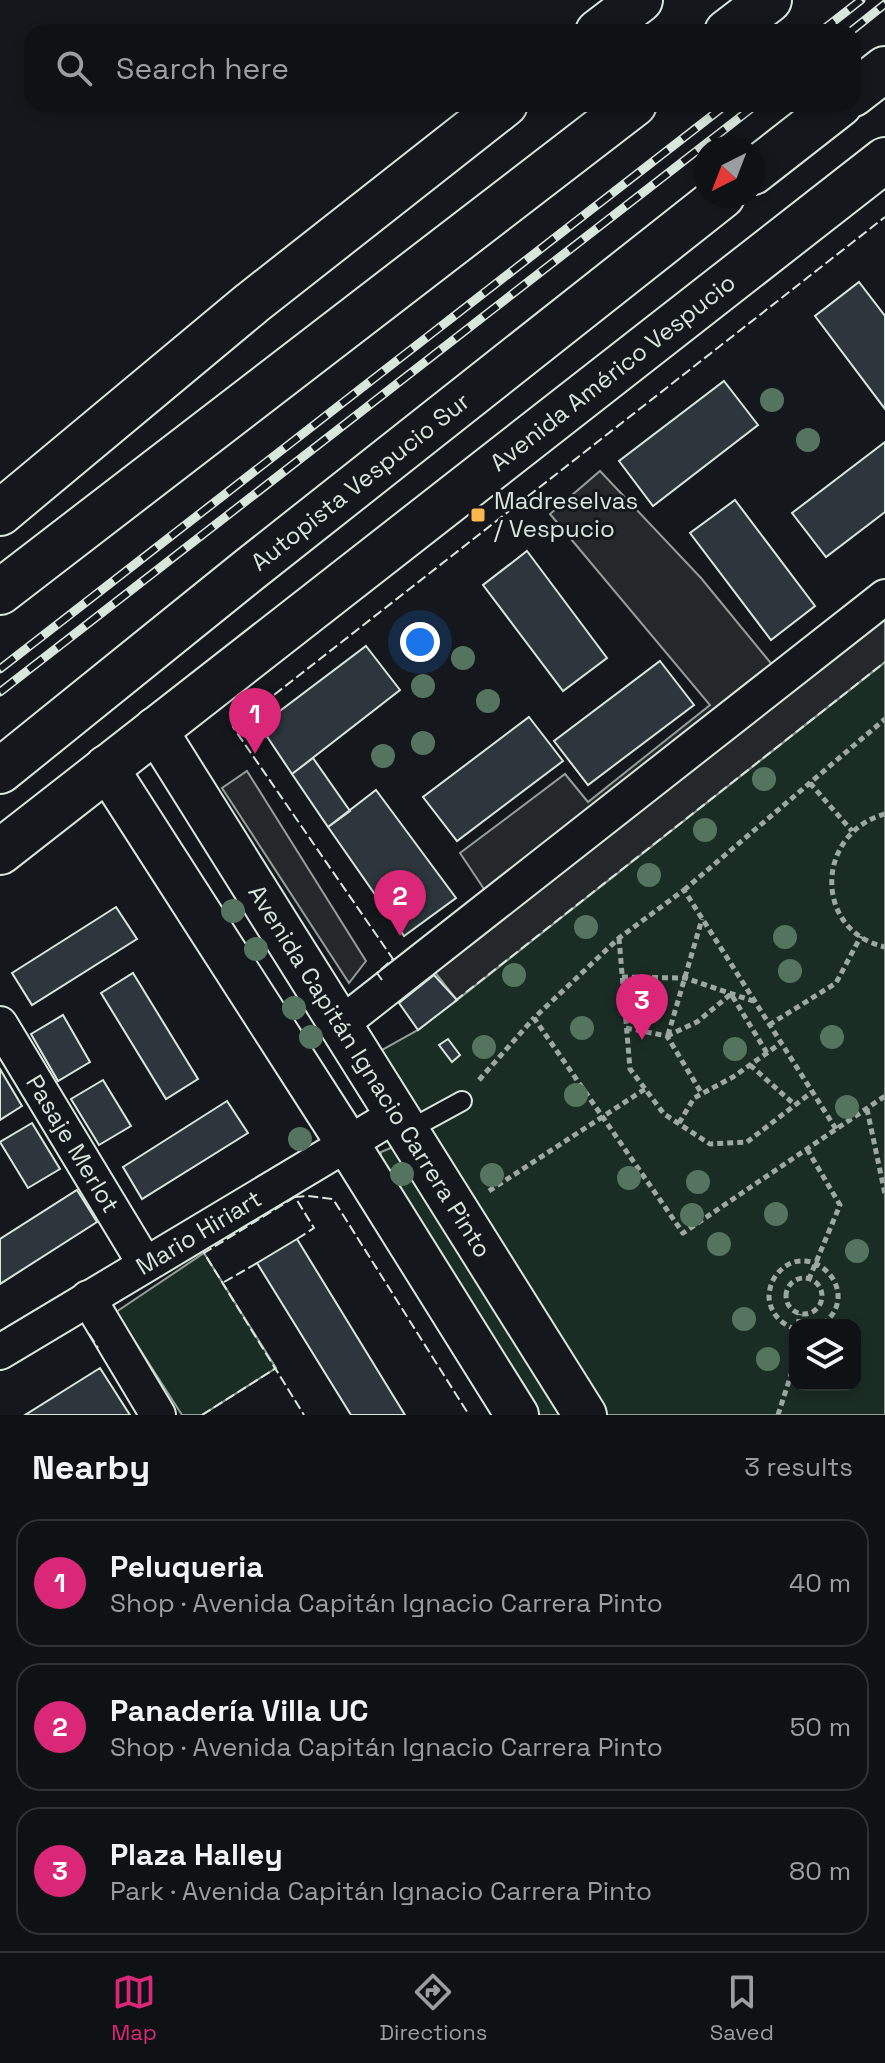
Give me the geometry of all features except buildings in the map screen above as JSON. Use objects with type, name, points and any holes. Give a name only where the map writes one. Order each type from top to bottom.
[{"type":"main road","points":[[608,24],[640,0]]},
{"type":"main road","points":[[738,24],[769,0]]},
{"type":"main road","points":[[861,88],[885,69]]},
{"type":"main road","points":[[0,513],[252,303],[495,112]]},
{"type":"main road","points":[[0,592],[624,112]]},
{"type":"main road","points":[[765,163],[830,112]]},
{"type":"main road","name":"Avenida Américo Vespucio","points":[[0,852],[885,160]]},
{"type":"main road","name":"Autopista Vespucio Sur","points":[[0,771],[370,473],[707,208]]},
{"type":"street","points":[[340,1025],[885,597]]},
{"type":"street","name":"Avenida Capitán Ignacio Carrera Pinto","points":[[155,729],[585,1415]]},
{"type":"street","points":[[106,767],[347,1144],[508,1412]]},
{"type":"street","name":"Pasaje Merlot","points":[[0,1024],[145,1264]]},
{"type":"street","name":"Mario Hiriart","points":[[2,1346],[347,1144],[402,1122]]},
{"type":"street","points":[[88,1298],[158,1415]]},
{"type":"lane","points":[[402,1122],[462,1101]]},
{"type":"path","points":[[462,1101],[534,1018],[619,938],[684,890],[885,719]]},
{"type":"path","points":[[810,783],[852,831]]},
{"type":"path","points":[[885,814],[871,818],[852,831],[839,848],[832,870],[832,893],[840,915],[861,936],[885,947]]},
{"type":"path","points":[[684,890],[836,1129]]},
{"type":"path","points":[[702,919],[667,1036],[702,1094]]},
{"type":"path","points":[[769,1025],[836,983],[861,936]]},
{"type":"path","points":[[619,938],[630,1069],[664,1114],[710,1144],[747,1142],[812,1092]]},
{"type":"path","points":[[622,977],[685,978],[755,1002]]},
{"type":"path","points":[[626,1028],[667,1036],[697,1022],[731,994]]},
{"type":"path","points":[[731,994],[767,1053]]},
{"type":"path","points":[[534,1018],[683,1233],[885,1096]]},
{"type":"path","points":[[679,1123],[694,1098],[781,1043]]},
{"type":"path","points":[[750,1065],[795,1105]]},
{"type":"path","points":[[456,1209],[604,1118],[645,1089]]},
{"type":"path","points":[[867,1108],[885,1194]]},
{"type":"path","points":[[807,1149],[840,1205],[809,1279]]},
{"type":"path","points":[[789,1324],[778,1319],[772,1310],[770,1288],[782,1269],[792,1263],[815,1263],[834,1278],[838,1289],[835,1311],[828,1319]]},
{"type":"path","points":[[798,1279],[809,1279],[818,1287],[822,1298],[811,1313],[800,1314],[789,1307],[787,1291],[798,1279]]},
{"type":"path","points":[[799,1319],[800,1314]]},
{"type":"path","points":[[778,1415],[789,1381]]},
{"type":"green space","points":[[885,662],[885,1415],[607,1415],[380,1051],[418,1030]]},
{"type":"green space","points":[[393,1147],[564,1415],[532,1415],[379,1168],[381,1152]]},
{"type":"green space","points":[[204,1253],[276,1368],[202,1415],[182,1415],[116,1312]]},
{"type":"shaded area","points":[[600,471],[701,578],[774,667],[885,581],[885,662],[457,1000],[419,952],[488,895],[460,853],[565,774],[588,802],[710,705],[550,514]]},
{"type":"shaded area","points":[[247,771],[366,961],[349,983],[222,788]]},
{"type":"railway","points":[[830,24],[861,0]]},
{"type":"railway","points":[[860,24],[885,4]]},
{"type":"railway","points":[[0,669],[717,112]]},
{"type":"railway","points":[[0,692],[747,112]]},
{"type":"fence","points":[[382,980],[377,973],[393,959],[233,727],[885,217]]},
{"type":"fence","points":[[455,1001],[885,662]]},
{"type":"fence","points":[[295,1197],[204,1253],[304,1415]]},
{"type":"fence","points":[[297,1239],[314,1228],[295,1197],[333,1199],[469,1415]]},
{"type":"fence","points":[[224,1282],[257,1263]]},
{"type":"fence","points":[[89,1334],[98,1348]]},
{"type":"fence","points":[[202,1415],[276,1368]]},
{"type":"place","name":"Madreselvas / Vespucio","points":[[478,515]]},
{"type":"place","name":"Peluqueria","points":[[255,754]]},
{"type":"place","name":"Panadería Villa UC","points":[[400,936]]},
{"type":"place","name":"Plaza Halley","points":[[642,1040]]}]
